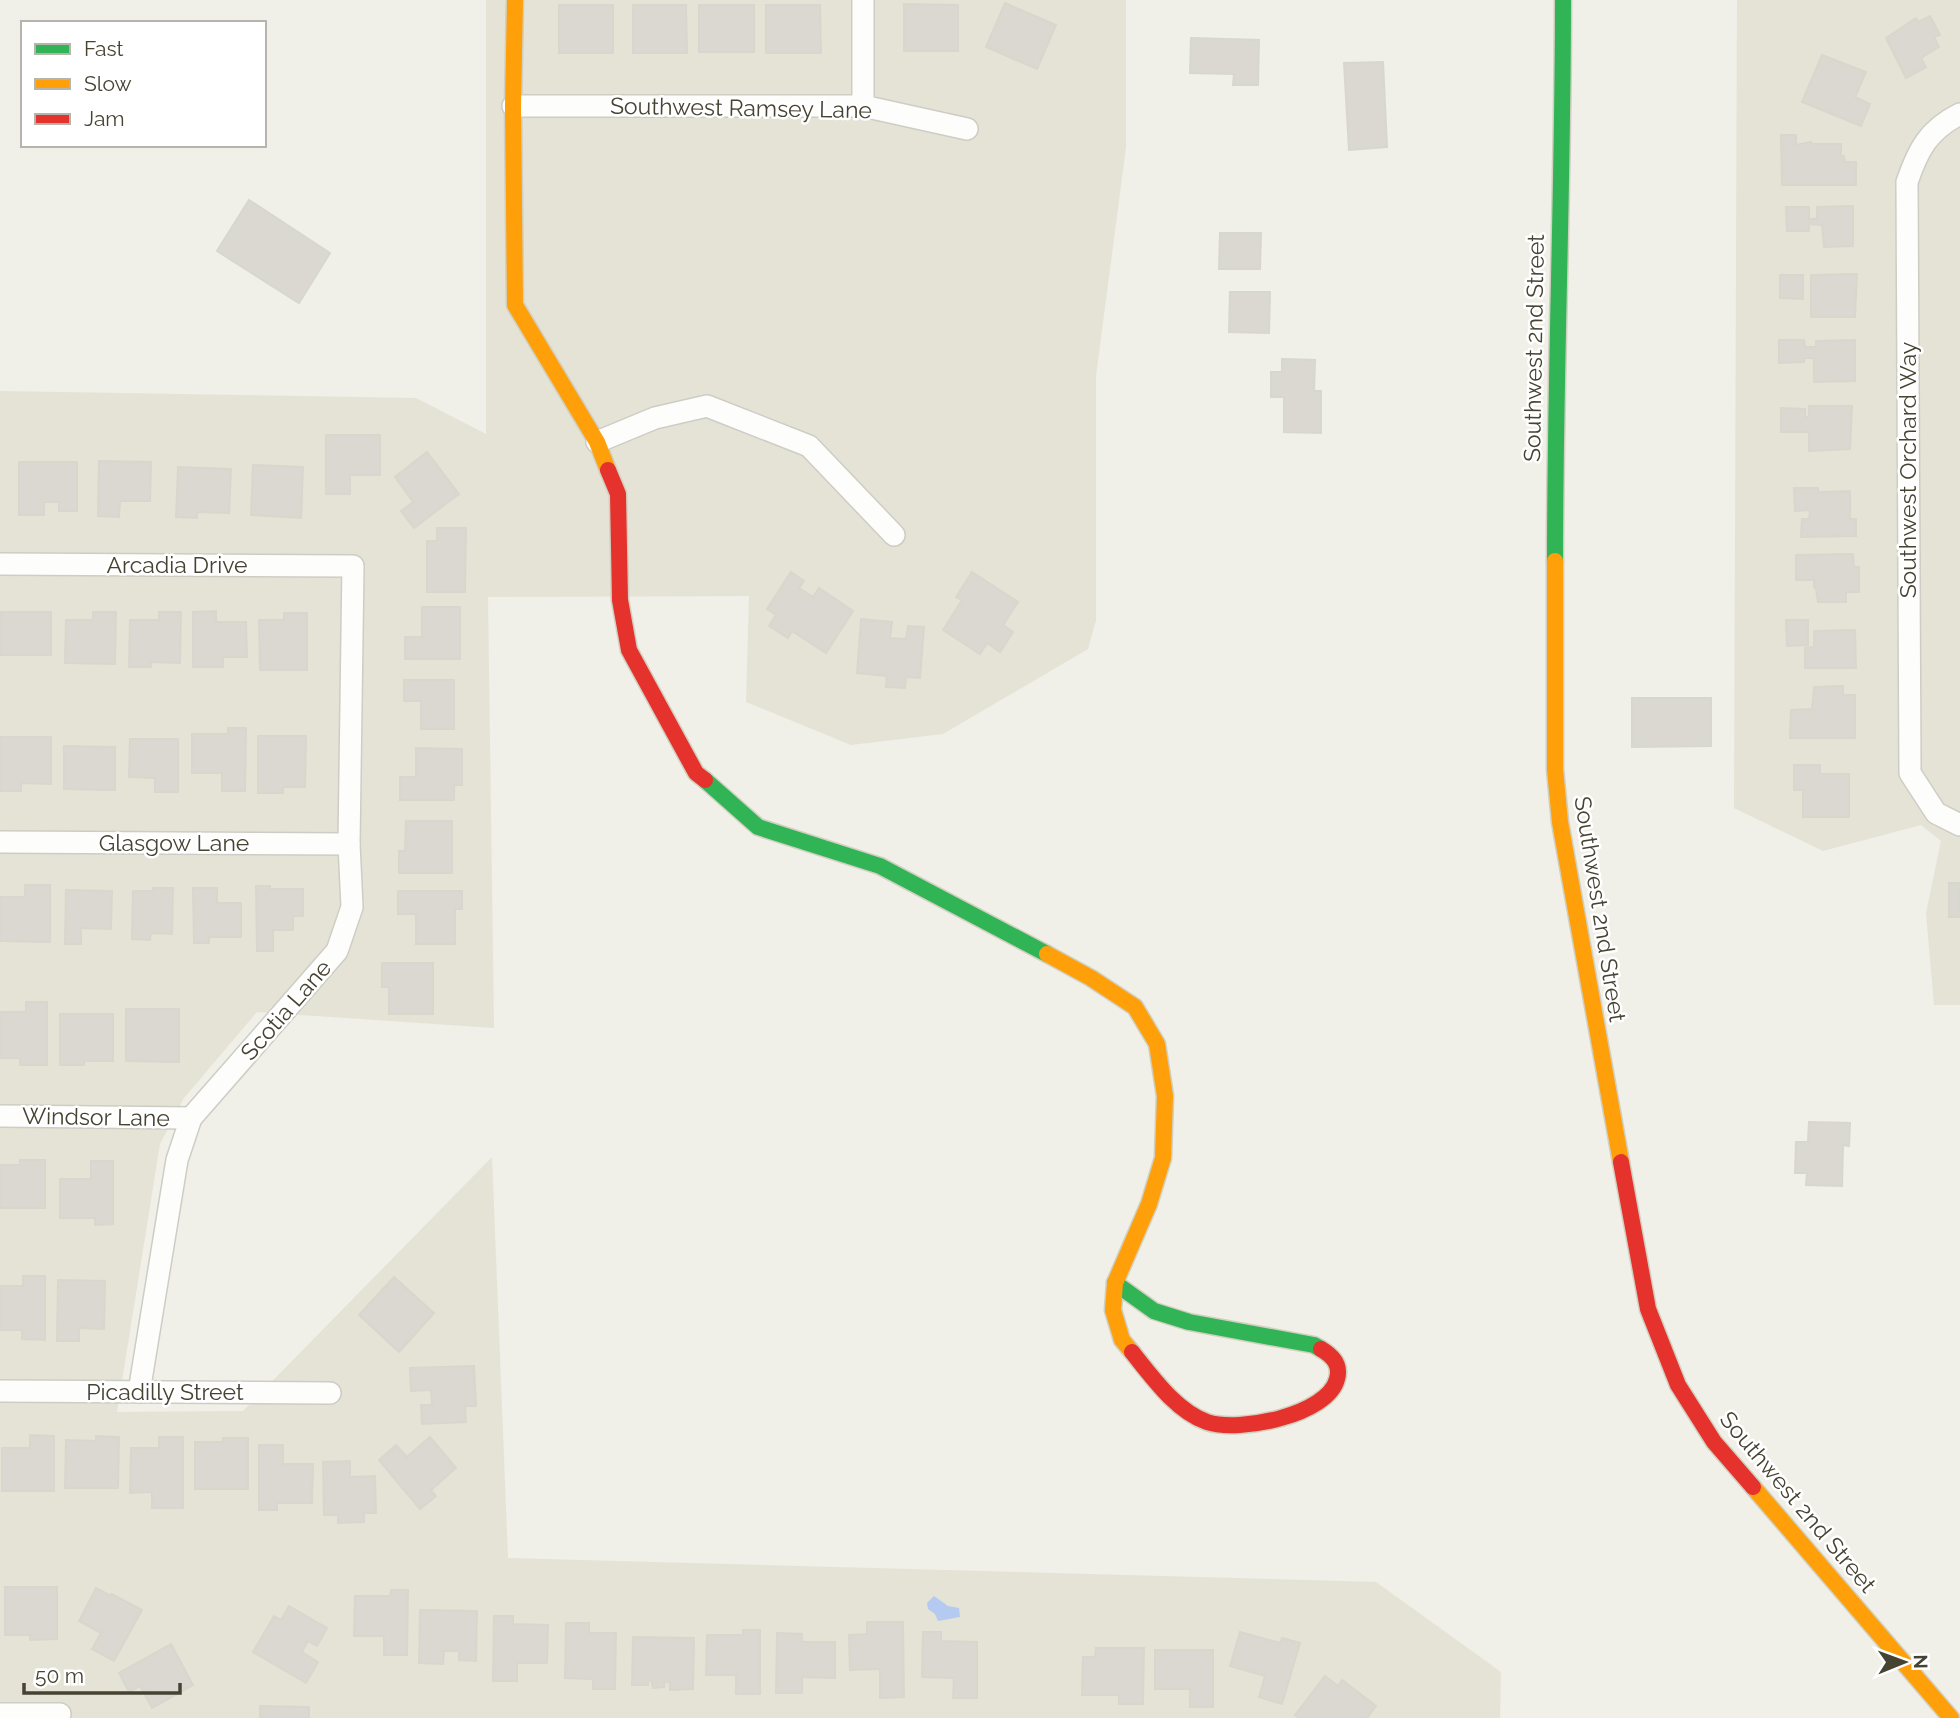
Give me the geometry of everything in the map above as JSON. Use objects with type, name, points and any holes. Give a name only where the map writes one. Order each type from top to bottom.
[{"type":"street","points":[[515,0],[515,305],[597,442],[618,494],[620,600],[629,650],[696,773],[758,827],[880,866],[1091,978],[1135,1007],[1157,1044],[1165,1096],[1163,1158],[1149,1204],[1115,1283],[1112,1310],[1122,1340],[1152,1377],[1185,1409],[1208,1422],[1242,1424],[1266,1421],[1303,1410],[1323,1400],[1335,1388],[1339,1372],[1333,1356],[1314,1345],[1178,1319],[1154,1311],[1115,1283]]},
{"type":"street","points":[[863,0],[863,106]]},
{"type":"street","name":"Southwest 2nd Street","points":[[1563,0],[1563,152],[1555,437],[1555,769],[1560,822],[1648,1308],[1678,1385],[1714,1442],[1951,1718]]},
{"type":"street","name":"Southwest Ramsey Lane","points":[[513,106],[863,106],[967,129]]},
{"type":"street","name":"Southwest Orchard Way","points":[[1960,114],[1941,125],[1918,151],[1907,182],[1910,773],[1936,813],[1960,825]]},
{"type":"street","points":[[597,442],[655,418],[707,406],[809,446],[894,535]]},
{"type":"street","name":"Arcadia Drive","points":[[0,564],[353,566]]},
{"type":"street","name":"Scotia Lane","points":[[139,1392],[177,1160],[191,1118],[337,951],[352,907],[349,844],[353,566]]},
{"type":"street","name":"Glasgow Lane","points":[[0,842],[349,844]]},
{"type":"street","name":"Windsor Lane","points":[[0,1116],[191,1118]]},
{"type":"street","name":"Picadilly Street","points":[[0,1391],[330,1393]]},
{"type":"street","points":[[0,1714],[60,1714]]},
{"type":"shaded area","points":[[486,0],[1126,0],[1126,147],[1096,376],[1096,620],[1088,649],[943,734],[851,745],[746,702],[749,596],[488,597],[494,1028],[257,1012],[184,1098],[160,1144],[117,1412],[243,1411],[492,1157],[508,1558],[1376,1582],[1501,1672],[1500,1718],[0,1718],[0,391],[416,398],[486,434]]},
{"type":"shaded area","points":[[1737,0],[1960,0],[1960,1005],[1934,1005],[1926,913],[1941,841],[1921,825],[1823,851],[1734,808]]},
{"type":"water","points":[[934,1596],[948,1606],[959,1608],[960,1617],[938,1621],[935,1614],[928,1609],[927,1603]]},
{"type":"building","points":[[1005,3],[1056,25],[1037,69],[986,47]]},
{"type":"building","points":[[904,4],[958,5],[958,51],[904,51]]},
{"type":"building","points":[[559,5],[613,5],[613,53],[559,53]]},
{"type":"building","points":[[633,5],[686,5],[687,53],[633,53]]},
{"type":"building","points":[[699,5],[754,5],[754,52],[699,52]]},
{"type":"building","points":[[766,5],[820,5],[821,53],[766,53]]},
{"type":"building","points":[[1930,16],[1940,35],[1934,37],[1939,47],[1921,58],[1926,67],[1906,78],[1886,38],[1916,18],[1918,22]]},
{"type":"building","points":[[1191,38],[1259,40],[1258,85],[1233,85],[1234,74],[1190,73]]},
{"type":"building","points":[[1822,55],[1866,72],[1855,97],[1870,104],[1861,126],[1802,102]]},
{"type":"building","points":[[1383,62],[1387,147],[1349,150],[1344,63]]},
{"type":"building","points":[[1781,135],[1796,135],[1796,145],[1811,142],[1841,144],[1841,156],[1844,156],[1845,162],[1856,162],[1856,185],[1782,185]]},
{"type":"building","points":[[249,200],[330,253],[299,303],[217,251]]},
{"type":"building","points":[[1853,206],[1853,246],[1824,247],[1822,225],[1809,224],[1809,231],[1787,231],[1786,207],[1809,207],[1809,219],[1817,219],[1817,207]]},
{"type":"building","points":[[1220,233],[1261,233],[1260,269],[1219,269]]},
{"type":"building","points":[[1857,274],[1855,317],[1811,317],[1811,275]]},
{"type":"building","points":[[1780,275],[1803,275],[1803,299],[1780,298]]},
{"type":"building","points":[[1230,292],[1270,292],[1269,333],[1229,332]]},
{"type":"building","points":[[1779,340],[1804,340],[1805,347],[1816,347],[1816,341],[1855,340],[1855,381],[1814,382],[1814,358],[1804,358],[1804,362],[1779,363]]},
{"type":"building","points":[[1282,359],[1315,360],[1314,391],[1321,391],[1321,433],[1284,432],[1284,397],[1271,397],[1271,372],[1282,372]]},
{"type":"building","points":[[1809,406],[1852,406],[1850,449],[1809,451],[1809,432],[1781,432],[1781,408],[1805,409],[1805,417],[1809,417]]},
{"type":"building","points":[[326,435],[380,435],[380,475],[350,475],[350,494],[326,494]]},
{"type":"building","points":[[427,452],[459,494],[414,528],[401,511],[413,502],[395,477]]},
{"type":"building","points":[[99,461],[151,462],[150,501],[120,501],[119,517],[98,516]]},
{"type":"building","points":[[19,462],[77,462],[77,511],[59,511],[59,502],[44,502],[44,515],[19,515]]},
{"type":"building","points":[[253,465],[303,467],[301,518],[251,515]]},
{"type":"building","points":[[178,467],[231,469],[229,513],[197,512],[197,518],[176,517]]},
{"type":"building","points":[[1794,488],[1818,488],[1818,492],[1850,491],[1850,519],[1856,519],[1856,536],[1801,537],[1802,519],[1809,519],[1810,510],[1795,511]]},
{"type":"building","points":[[437,528],[466,528],[465,592],[427,592],[427,541],[437,541]]},
{"type":"building","points":[[1853,554],[1854,567],[1859,567],[1859,592],[1846,592],[1846,602],[1818,602],[1814,587],[1816,580],[1796,580],[1796,555]]},
{"type":"building","points":[[791,572],[804,581],[799,588],[813,597],[819,588],[853,611],[826,653],[792,631],[788,638],[769,626],[776,615],[767,609]]},
{"type":"building","points":[[972,572],[1018,602],[1003,625],[1013,632],[1000,652],[987,643],[980,654],[943,630],[962,600],[956,597]]},
{"type":"building","points":[[422,607],[460,607],[460,659],[405,659],[405,637],[422,637]]},
{"type":"building","points":[[216,611],[216,622],[246,622],[247,657],[223,657],[223,667],[193,667],[193,612]]},
{"type":"building","points":[[1,612],[51,612],[51,655],[1,655]]},
{"type":"building","points":[[93,612],[116,612],[115,664],[65,663],[66,620],[93,620]]},
{"type":"building","points":[[159,612],[181,612],[180,663],[151,662],[151,667],[129,667],[130,620],[159,620]]},
{"type":"building","points":[[284,613],[307,613],[307,670],[260,670],[259,620],[284,620]]},
{"type":"building","points":[[861,619],[892,622],[890,638],[906,639],[908,626],[924,627],[920,678],[906,677],[905,688],[886,687],[887,676],[857,673]]},
{"type":"building","points":[[1786,620],[1808,620],[1808,645],[1787,646]]},
{"type":"building","points":[[1855,630],[1856,668],[1805,668],[1805,648],[1814,647],[1814,631]]},
{"type":"building","points":[[404,680],[454,680],[454,729],[421,729],[421,701],[404,701]]},
{"type":"building","points":[[1843,686],[1843,695],[1855,695],[1855,738],[1790,738],[1791,710],[1812,709],[1814,687]]},
{"type":"building","points":[[1632,698],[1711,698],[1711,746],[1632,747]]},
{"type":"building","points":[[228,728],[246,728],[245,791],[222,791],[222,773],[192,773],[192,734],[228,734]]},
{"type":"building","points":[[258,736],[306,736],[305,787],[283,787],[283,793],[258,793]]},
{"type":"building","points":[[0,737],[51,737],[51,784],[21,783],[21,791],[0,791]]},
{"type":"building","points":[[130,739],[178,739],[178,792],[155,792],[155,778],[129,777]]},
{"type":"building","points":[[64,746],[115,747],[115,790],[64,789]]},
{"type":"building","points":[[416,748],[462,749],[462,785],[454,785],[454,800],[400,800],[400,777],[416,777]]},
{"type":"building","points":[[1794,765],[1820,765],[1820,774],[1849,774],[1849,817],[1803,817],[1803,790],[1794,790]]},
{"type":"building","points":[[406,821],[452,821],[452,873],[399,873],[399,851],[405,851]]},
{"type":"building","points":[[1949,883],[1960,883],[1960,917],[1949,917]]},
{"type":"building","points":[[25,885],[50,885],[50,942],[0,941],[0,897],[25,897]]},
{"type":"building","points":[[256,886],[270,886],[270,889],[303,889],[303,916],[293,916],[293,930],[273,930],[273,951],[257,951]]},
{"type":"building","points":[[153,888],[173,888],[172,934],[151,933],[150,940],[132,939],[133,891],[153,891]]},
{"type":"building","points":[[193,888],[217,888],[217,903],[241,903],[241,937],[209,937],[209,943],[194,943]]},
{"type":"building","points":[[66,890],[112,891],[111,929],[81,928],[81,944],[65,944]]},
{"type":"building","points":[[398,891],[462,891],[462,909],[455,909],[455,944],[416,944],[416,914],[398,914]]},
{"type":"building","points":[[382,963],[433,963],[433,1014],[389,1014],[389,987],[382,987]]},
{"type":"building","points":[[26,1002],[47,1002],[47,1065],[20,1065],[20,1058],[0,1058],[0,1012],[26,1012]]},
{"type":"building","points":[[126,1009],[179,1009],[179,1062],[126,1061]]},
{"type":"building","points":[[60,1014],[113,1014],[113,1061],[84,1061],[84,1065],[60,1065]]},
{"type":"building","points":[[1809,1122],[1850,1123],[1849,1146],[1843,1145],[1842,1186],[1806,1185],[1807,1173],[1795,1173],[1796,1142],[1808,1142]]},
{"type":"building","points":[[20,1160],[45,1160],[45,1208],[0,1208],[0,1165],[20,1165]]},
{"type":"building","points":[[91,1161],[113,1161],[113,1224],[95,1225],[95,1218],[60,1218],[60,1179],[91,1179]]},
{"type":"building","points":[[23,1276],[45,1276],[45,1340],[22,1339],[22,1330],[0,1330],[0,1286],[23,1286]]},
{"type":"building","points":[[394,1277],[434,1313],[399,1352],[359,1315]]},
{"type":"building","points":[[58,1280],[105,1281],[104,1329],[79,1328],[79,1341],[57,1341]]},
{"type":"building","points":[[474,1366],[476,1406],[465,1406],[466,1422],[422,1424],[421,1405],[432,1405],[431,1390],[411,1391],[410,1368]]},
{"type":"building","points":[[30,1435],[54,1436],[54,1491],[2,1491],[2,1448],[30,1448]]},
{"type":"building","points":[[96,1436],[119,1437],[118,1488],[65,1488],[66,1440],[96,1441]]},
{"type":"building","points":[[159,1437],[183,1437],[183,1508],[152,1508],[152,1492],[130,1493],[131,1448],[159,1448]]},
{"type":"building","points":[[430,1437],[456,1468],[431,1490],[436,1496],[420,1509],[379,1460],[396,1445],[407,1457]]},
{"type":"building","points":[[223,1438],[248,1438],[248,1489],[195,1489],[195,1442],[223,1442]]},
{"type":"building","points":[[259,1445],[283,1445],[283,1464],[313,1464],[312,1503],[277,1503],[277,1510],[259,1510]]},
{"type":"building","points":[[350,1461],[350,1477],[375,1476],[376,1513],[364,1513],[364,1522],[338,1523],[338,1515],[324,1515],[323,1462]]},
{"type":"building","points":[[5,1587],[57,1587],[57,1639],[30,1640],[30,1635],[5,1635]]},
{"type":"building","points":[[96,1588],[142,1610],[114,1661],[92,1649],[101,1633],[79,1621]]},
{"type":"building","points":[[391,1590],[408,1590],[407,1655],[384,1655],[384,1636],[354,1636],[355,1596],[390,1596]]},
{"type":"building","points":[[289,1606],[327,1628],[317,1646],[308,1641],[302,1652],[318,1662],[306,1683],[253,1652],[274,1616],[281,1620]]},
{"type":"building","points":[[420,1610],[477,1611],[476,1661],[459,1660],[459,1651],[444,1651],[443,1664],[419,1663]]},
{"type":"building","points":[[494,1616],[513,1616],[513,1624],[548,1625],[547,1663],[517,1663],[517,1681],[493,1681]]},
{"type":"building","points":[[867,1622],[903,1622],[904,1697],[880,1698],[880,1669],[850,1670],[849,1635],[867,1634]]},
{"type":"building","points":[[566,1623],[589,1623],[589,1633],[616,1633],[615,1689],[593,1689],[593,1679],[565,1678]]},
{"type":"building","points":[[743,1630],[760,1630],[760,1694],[736,1694],[736,1675],[706,1675],[707,1635],[743,1635]]},
{"type":"building","points":[[923,1632],[941,1632],[941,1641],[977,1642],[977,1698],[953,1698],[954,1678],[922,1677]]},
{"type":"building","points":[[1240,1632],[1280,1643],[1282,1638],[1300,1643],[1282,1704],[1259,1697],[1265,1676],[1230,1666]]},
{"type":"building","points":[[777,1633],[802,1634],[802,1642],[835,1642],[835,1678],[802,1677],[802,1693],[776,1693]]},
{"type":"building","points":[[633,1637],[694,1638],[693,1689],[670,1690],[670,1682],[664,1682],[664,1687],[653,1688],[651,1680],[648,1680],[648,1685],[632,1685]]},
{"type":"building","points":[[171,1644],[193,1685],[152,1708],[140,1686],[129,1692],[119,1673]]},
{"type":"building","points":[[1096,1648],[1144,1648],[1143,1704],[1119,1704],[1119,1695],[1082,1695],[1083,1657],[1095,1657]]},
{"type":"building","points":[[1155,1650],[1213,1650],[1213,1707],[1190,1707],[1190,1689],[1155,1689]]},
{"type":"building","points":[[1325,1676],[1338,1686],[1342,1680],[1376,1706],[1367,1718],[1299,1718],[1295,1715]]},
{"type":"building","points":[[260,1706],[309,1707],[309,1718],[260,1718]]},
{"type":"traffic: fast","points":[[1555,561],[1563,0]]},
{"type":"traffic: fast","points":[[705,780],[758,827],[880,866],[1047,954]]},
{"type":"traffic: fast","points":[[1115,1283],[1154,1311],[1189,1322],[1314,1345],[1321,1349]]},
{"type":"traffic: slow","points":[[515,0],[515,305],[597,442],[608,470]]},
{"type":"traffic: slow","points":[[1555,561],[1555,769],[1560,822],[1621,1162]]},
{"type":"traffic: slow","points":[[1047,954],[1091,978],[1135,1007],[1157,1044],[1165,1096],[1163,1158],[1149,1204],[1115,1283],[1113,1310],[1122,1340],[1132,1352]]},
{"type":"traffic: slow","points":[[1753,1487],[1951,1718]]},
{"type":"traffic: jam","points":[[608,470],[618,494],[620,600],[629,650],[696,773],[705,780]]},
{"type":"traffic: jam","points":[[1621,1162],[1648,1309],[1678,1385],[1714,1442],[1753,1487]]},
{"type":"traffic: jam","points":[[1132,1352],[1165,1392],[1185,1410],[1207,1422],[1240,1425],[1281,1418],[1317,1402],[1330,1392],[1337,1379],[1338,1369],[1332,1358],[1321,1349]]}]
